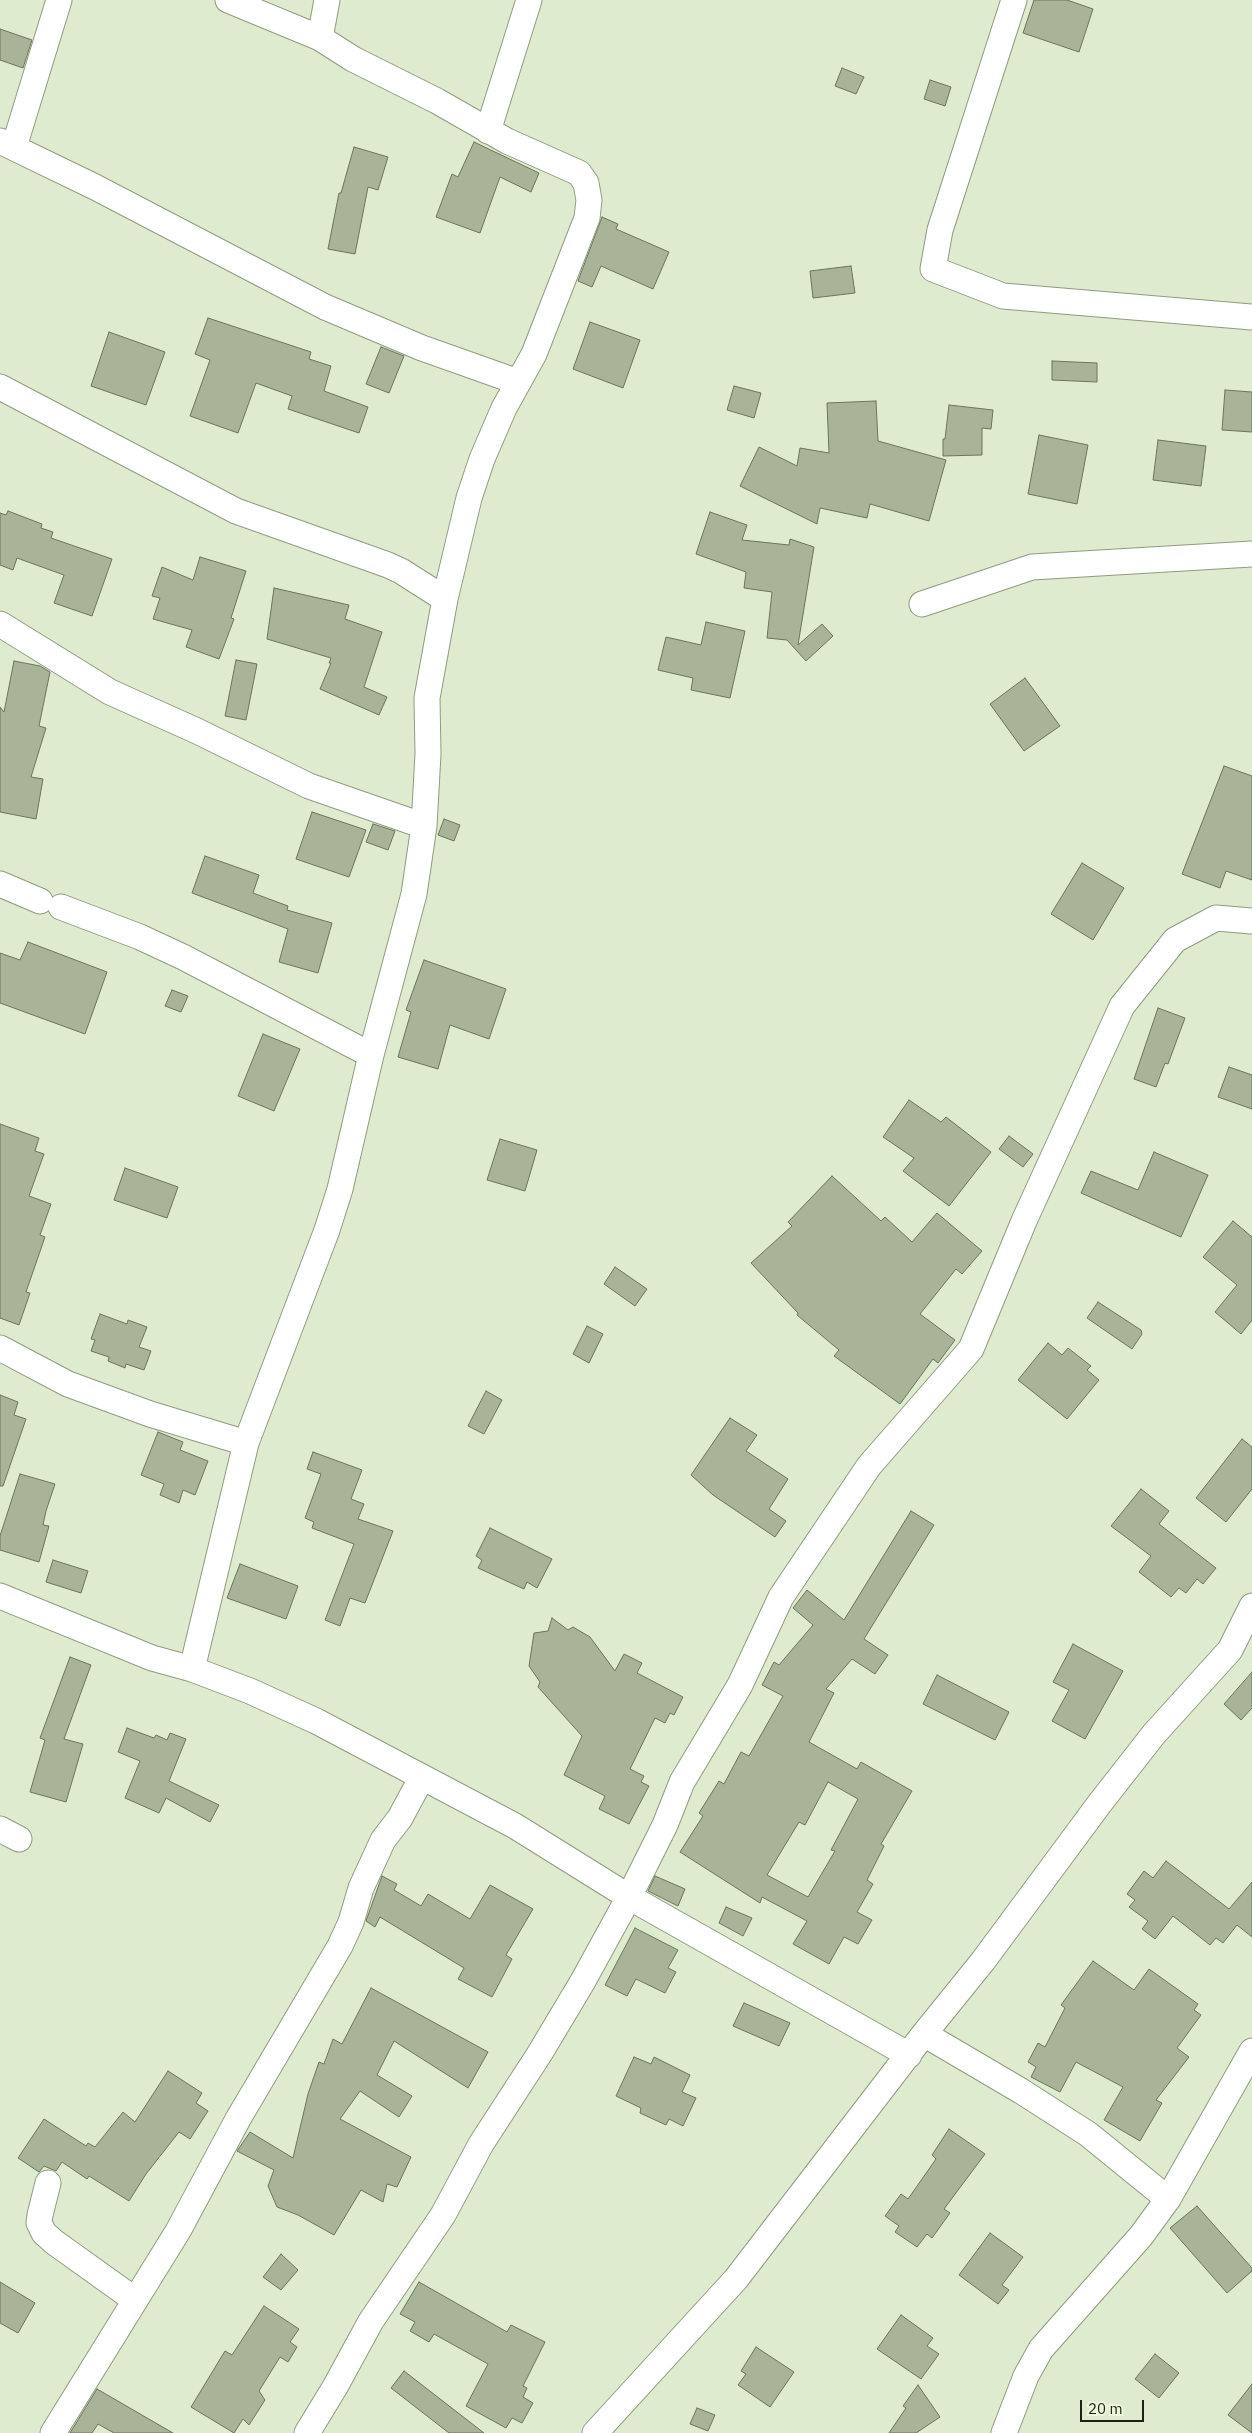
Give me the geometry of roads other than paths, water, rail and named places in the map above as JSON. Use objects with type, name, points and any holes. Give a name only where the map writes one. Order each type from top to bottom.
[{"type":"street","points":[[59,0],[7,144],[325,307],[422,348],[518,382]]},
{"type":"street","points":[[192,1669],[246,1444],[327,1230],[340,1189],[372,1055],[414,894],[424,826],[428,754],[427,698],[445,599],[469,498],[482,459],[518,382],[534,354],[574,255],[588,218],[589,200],[586,183],[579,173],[488,130],[428,96],[353,58],[320,38],[228,0]]},
{"type":"street","points":[[320,38],[327,0]]},
{"type":"street","points":[[488,130],[529,0]]},
{"type":"street","points":[[1014,0],[940,230],[933,269],[1002,296],[1252,317]]},
{"type":"street","points":[[0,387],[236,510],[388,565],[401,571],[445,599]]},
{"type":"street","points":[[922,604],[1032,566],[1252,554]]},
{"type":"street","points":[[0,624],[110,692],[180,722],[309,786],[424,826]]},
{"type":"street","points":[[0,884],[140,937],[184,957],[372,1055]]},
{"type":"street","points":[[307,2433],[371,2321],[443,2216],[482,2144],[545,2045],[629,1897],[665,1825],[682,1782],[740,1685],[782,1597],[869,1466],[971,1349],[1024,1222],[1122,1006],[1175,940],[1216,918],[1252,921]]},
{"type":"street","points":[[0,1348],[68,1384],[150,1414],[246,1444]]},
{"type":"street","points":[[0,1596],[152,1658],[192,1669],[250,1691],[316,1721],[515,1826],[629,1897],[909,2055]]},
{"type":"street","points":[[595,2433],[736,2278],[924,2034],[983,1961],[1100,1803],[1154,1734],[1230,1650],[1252,1606]]},
{"type":"street","points":[[53,2433],[199,2194],[238,2119],[340,1946],[351,1922],[361,1888],[383,1840],[404,1812],[422,1777]]},
{"type":"street","points":[[924,2034],[1021,2091],[1088,2134],[1168,2198]]},
{"type":"street","points":[[1004,2433],[1026,2376],[1041,2350],[1141,2236],[1168,2198],[1252,2051]]},
{"type":"street","points":[[48,2184],[39,2223],[44,2233],[135,2300]]}]
